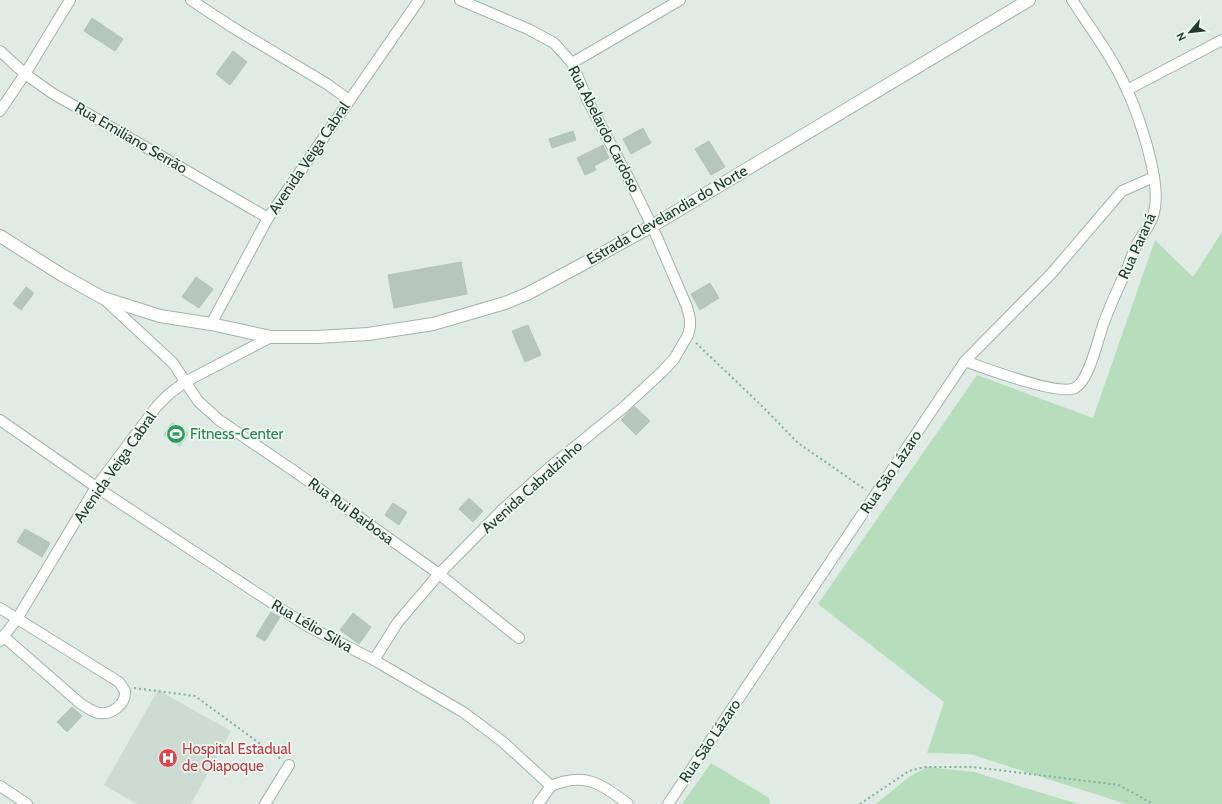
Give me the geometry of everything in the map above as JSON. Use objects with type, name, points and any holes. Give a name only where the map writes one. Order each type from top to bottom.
[{"type":"street","points":[[0,111],[25,74],[70,0]]},
{"type":"street","points":[[191,0],[327,84],[349,100]]},
{"type":"street","name":"Avenida Veiga Cabral","points":[[211,324],[268,218],[418,0]]},
{"type":"street","name":"Rua Abelardo Cardoso","points":[[460,0],[528,29],[548,40],[554,44],[572,63],[587,100],[652,226],[682,294],[690,319]]},
{"type":"street","points":[[572,63],[680,0]]},
{"type":"street","name":"Estrada Clevelandia do Norte","points":[[0,236],[104,298],[160,316],[211,324],[271,337],[318,337],[368,334],[433,324],[505,303],[527,294],[652,226],[1029,0]]},
{"type":"street","name":"Rua Paraná","points":[[965,361],[1031,383],[1067,390],[1076,387],[1083,379],[1094,357],[1108,314],[1140,239],[1150,226],[1154,214],[1154,177],[1141,129],[1127,90],[1112,62],[1072,0]]},
{"type":"street","points":[[1127,90],[1222,40]]},
{"type":"street","name":"Rua Emiliano Serrão","points":[[0,51],[25,74],[52,93],[268,218]]},
{"type":"street","name":"Rua São Lázaro","points":[[668,804],[965,361],[1051,274],[1122,191],[1154,177]]},
{"type":"street","name":"Rua Rui Barbosa","points":[[104,298],[173,363],[198,402],[219,420],[297,473],[439,574],[520,638]]},
{"type":"street","name":"Avenida Cabralzinho","points":[[374,660],[398,622],[439,574],[502,510],[550,467],[624,407],[663,371],[674,359],[688,335],[690,319]]},
{"type":"street","name":"Avenida Veiga Cabral","points":[[1,639],[17,619],[96,488],[157,406],[169,394],[185,382],[271,337]]},
{"type":"street","name":"Rua Lélio Silva","points":[[0,420],[96,488],[307,626],[374,660],[463,712],[491,731],[551,786]]},
{"type":"street","points":[[0,608],[115,679],[123,687],[125,694],[124,699],[118,707],[107,713],[92,711],[81,704],[1,639]]},
{"type":"street","points":[[265,804],[289,765]]},
{"type":"street","points":[[538,804],[551,786],[564,780],[575,779],[592,782],[616,795],[628,804]]},
{"type":"street","points":[[0,786],[27,804]]},
{"type":"path","points":[[688,335],[798,443],[875,496]]},
{"type":"path","points":[[123,687],[195,696],[289,765]]},
{"type":"path","points":[[860,804],[908,771],[924,767],[973,767],[1119,785],[1153,804]]},
{"type":"shaded area","name":"Hospital Estadual de Oiapoque","points":[[158,690],[231,731],[191,804],[137,804],[104,785]]},
{"type":"green space","points":[[1222,232],[1222,804],[1126,804],[970,754],[927,753],[944,702],[818,604],[977,375],[1093,418],[1155,240],[1193,277]]},
{"type":"green space","name":"Fitness-Center","points":[[172,422],[189,433],[180,447],[163,435]]},
{"type":"green space","points":[[711,763],[769,798],[770,804],[682,804]]},
{"type":"green space","points":[[927,767],[974,772],[1078,804],[876,804],[909,777]]},
{"type":"building","points":[[92,18],[123,39],[115,51],[84,31]]},
{"type":"building","points":[[233,51],[247,62],[230,85],[216,74]]},
{"type":"building","points":[[643,128],[651,143],[631,154],[623,139]]},
{"type":"building","points":[[573,131],[576,140],[552,148],[549,139]]},
{"type":"building","points":[[709,141],[725,167],[711,175],[695,149]]},
{"type":"building","points":[[603,145],[609,158],[594,166],[596,170],[585,175],[577,158]]},
{"type":"building","points":[[461,262],[467,294],[394,308],[388,275]]},
{"type":"building","points":[[196,277],[213,289],[199,308],[182,297]]},
{"type":"building","points":[[710,283],[719,298],[700,310],[691,294]]},
{"type":"building","points":[[26,287],[34,293],[21,310],[13,304]]},
{"type":"building","points":[[528,325],[541,355],[525,362],[512,331]]},
{"type":"building","points":[[634,406],[650,421],[636,435],[621,420]]},
{"type":"building","points":[[469,498],[483,511],[473,522],[459,509]]},
{"type":"building","points":[[393,503],[407,512],[399,525],[385,515]]},
{"type":"building","points":[[25,529],[50,543],[42,557],[17,542]]},
{"type":"building","points":[[271,612],[280,617],[265,641],[256,636]]},
{"type":"building","points":[[353,613],[371,627],[359,644],[340,630]]},
{"type":"building","points":[[72,707],[82,716],[67,732],[57,722]]},
{"type":"place","name":"Fitness-Center","points":[[176,434]]},
{"type":"place","name":"Hospital Estadual de Oiapoque","points":[[168,758]]}]
